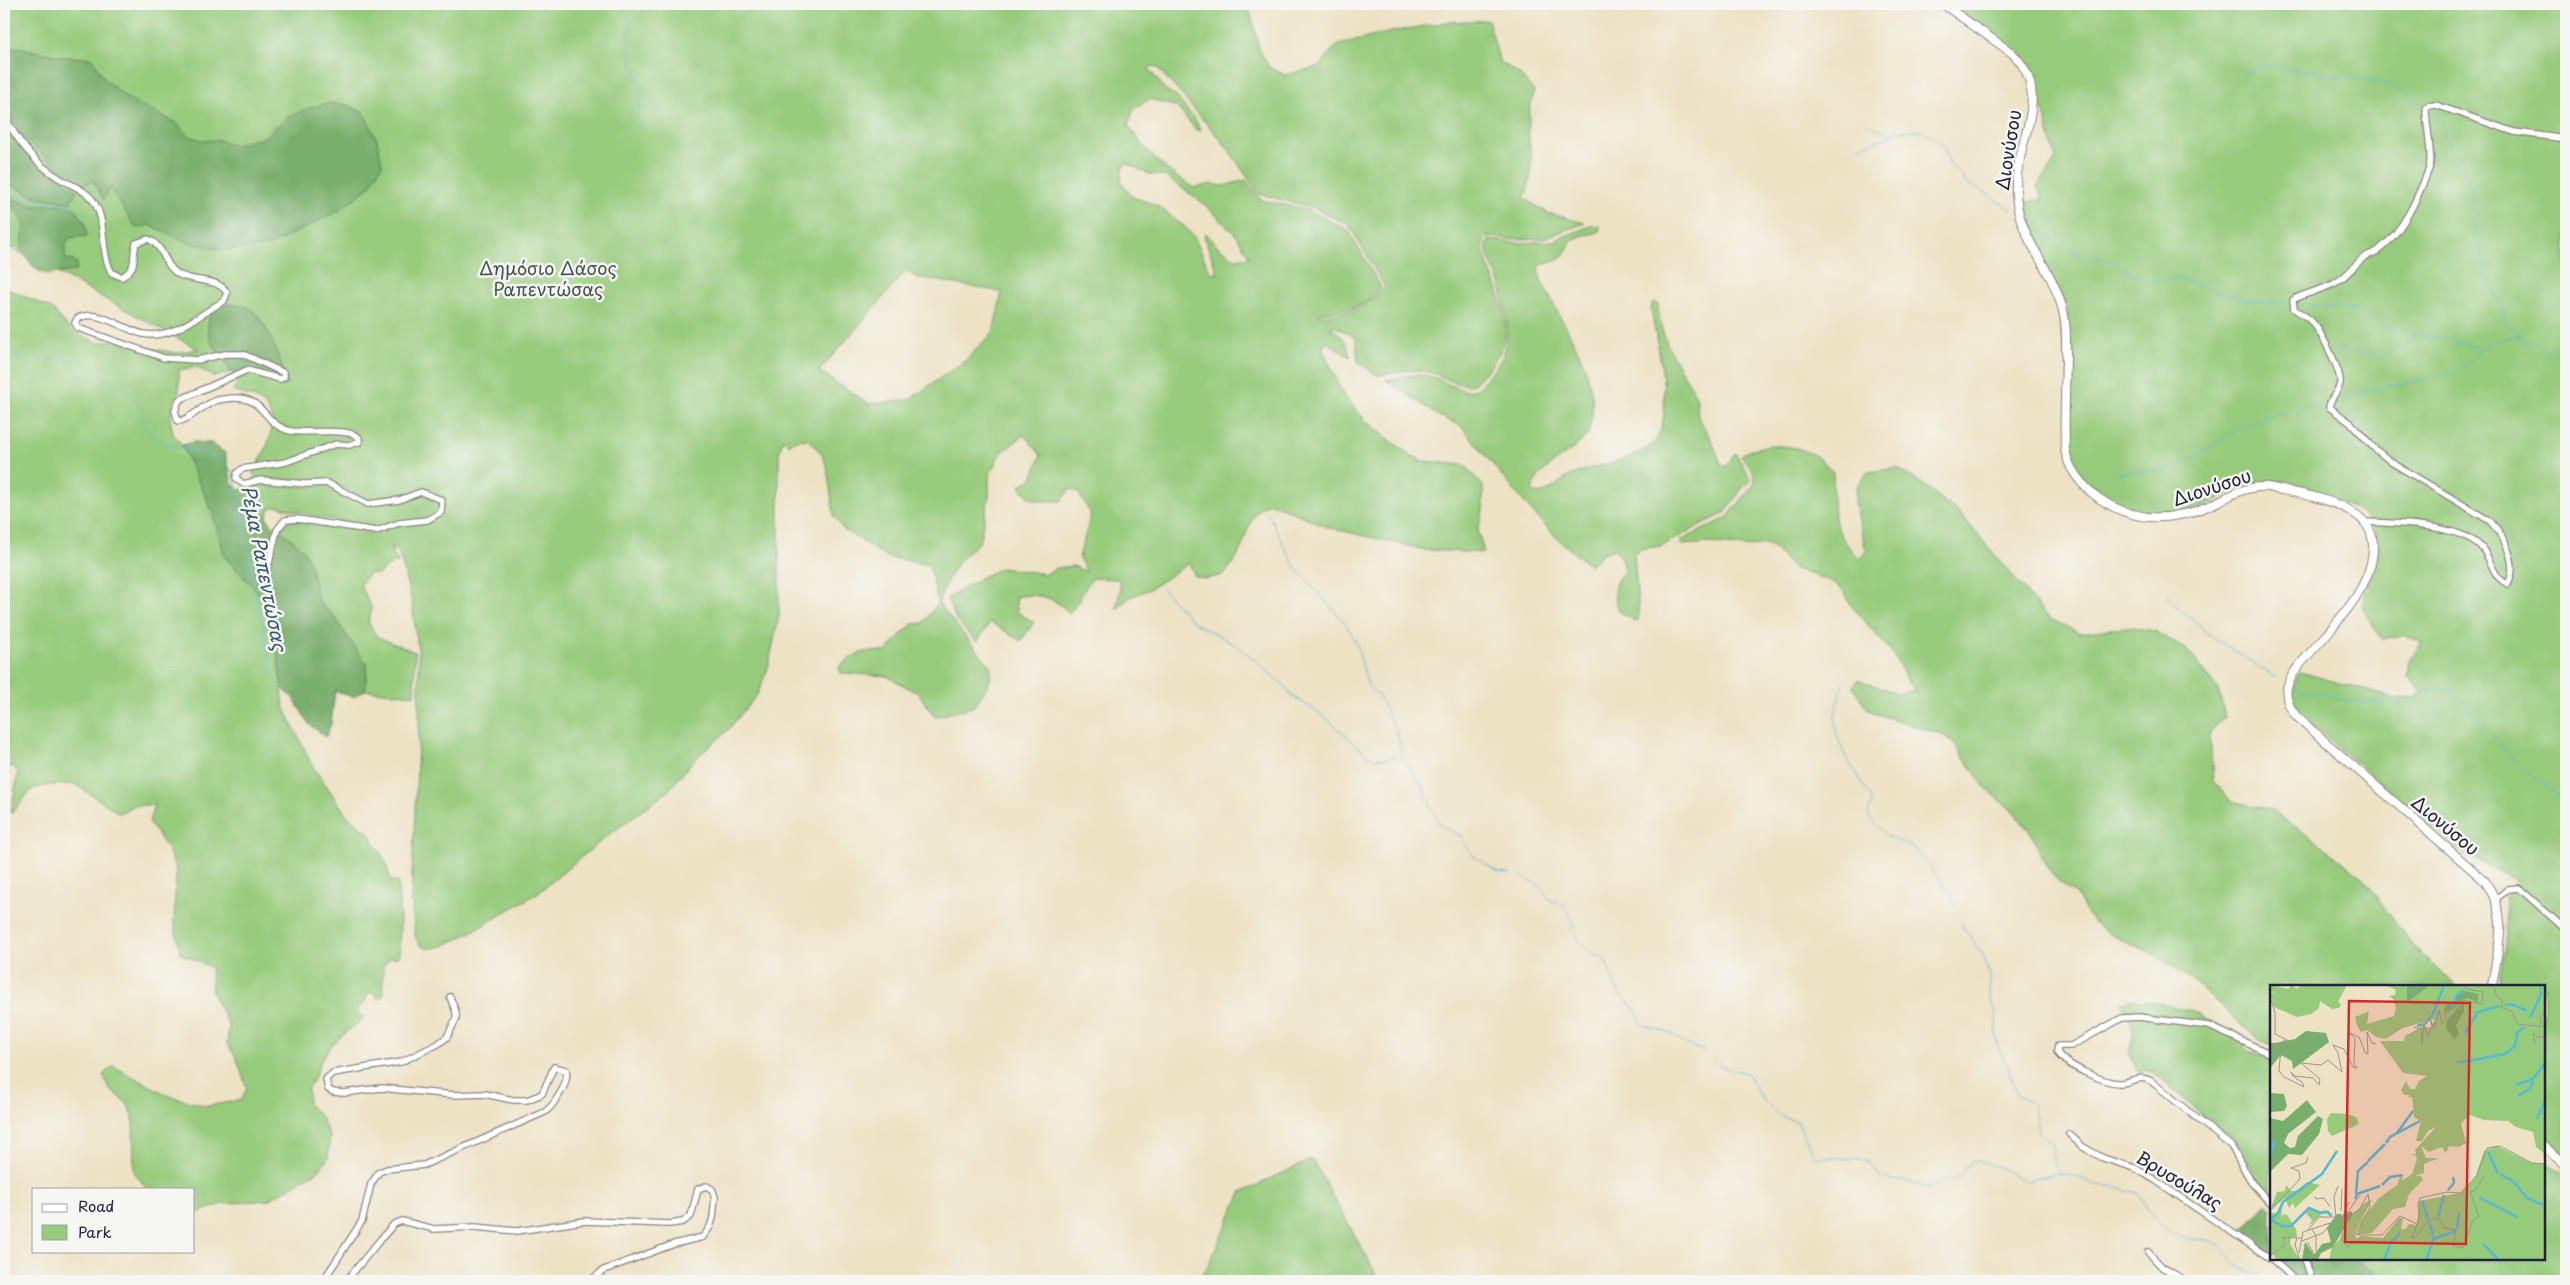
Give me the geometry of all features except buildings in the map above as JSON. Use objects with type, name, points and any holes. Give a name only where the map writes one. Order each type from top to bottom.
[{"type":"main road","name":"Διονύσου","points":[[1944,4],[2012,53],[2022,62],[2031,79],[2033,95],[2018,171],[2016,202],[2025,233],[2058,292],[2062,306],[2065,325],[2065,450],[2070,465],[2082,484],[2112,507],[2129,514],[2166,518],[2186,515],[2238,491],[2260,486],[2341,506],[2355,513],[2365,522],[2371,533],[2374,545],[2372,562],[2367,576],[2339,620],[2292,678],[2286,693],[2289,708],[2389,798],[2475,870],[2485,881],[2496,899],[2502,923],[2492,985]]},
{"type":"main road","points":[[2545,1147],[2566,1166]]},
{"type":"street","points":[[2365,522],[2396,523],[2456,533],[2479,545],[2485,552],[2500,581],[2508,584],[2511,578],[2510,554],[2490,521],[2391,462],[2374,448],[2352,424],[2329,407],[2331,398],[2339,387],[2339,375],[2318,330],[2310,320],[2294,309],[2293,300],[2325,288],[2344,277],[2364,258],[2383,247],[2399,227],[2420,191],[2431,161],[2429,130],[2424,111],[2427,106],[2436,105],[2514,132],[2566,139]]},
{"type":"street","points":[[4,115],[13,134],[44,166],[91,198],[100,222],[106,260],[112,273],[122,277],[129,273],[133,265],[136,244],[148,239],[158,245],[171,267],[178,274],[220,285],[227,293],[224,301],[174,330],[146,334],[89,315],[77,319],[75,323],[78,328],[164,358],[198,360],[225,354],[243,354],[284,373],[284,378],[280,379],[254,370],[247,370],[179,400],[175,411],[178,420],[188,419],[199,408],[211,402],[238,398],[254,402],[274,422],[287,430],[348,433],[359,438],[359,442],[355,445],[336,444],[286,462],[242,469],[236,473],[236,478],[239,482],[243,484],[261,480],[306,484],[327,483],[368,504],[399,500],[421,492],[442,500],[440,512],[433,518],[399,523],[376,531],[297,519],[285,520],[277,530],[262,588]]},
{"type":"street","points":[[2496,899],[2508,889],[2519,888],[2564,929]]},
{"type":"street","points":[[324,1281],[362,1220],[372,1184],[377,1174],[388,1169],[424,1165],[545,1112],[554,1103],[567,1079],[566,1070],[554,1067],[542,1094],[532,1099],[522,1100],[484,1094],[454,1096],[380,1088],[344,1093],[333,1092],[328,1089],[326,1079],[333,1073],[401,1062],[443,1041],[456,1019],[450,997]]},
{"type":"street","points":[[2270,1054],[2209,1026],[2129,1017],[2072,1046],[2058,1046],[2057,1052],[2060,1057],[2074,1067],[2115,1082],[2124,1083],[2139,1078],[2151,1081],[2231,1146],[2252,1183],[2270,1203]]},
{"type":"street","name":"Βρυσούλας","points":[[2069,1134],[2083,1147],[2103,1158],[2135,1168],[2156,1180],[2270,1258]]},
{"type":"street","points":[[346,1281],[394,1224],[402,1221],[434,1229],[475,1227],[517,1231],[584,1221],[676,1224],[691,1216],[698,1189],[703,1186],[710,1187],[715,1197],[713,1218],[708,1231],[702,1237],[674,1244],[604,1270],[590,1281]]},
{"type":"street","points":[[2148,1252],[2162,1267],[2186,1281]]},
{"type":"street","name":"Βρυσούλας","points":[[2272,1260],[2296,1281]]},
{"type":"street","points":[[2305,1260],[2312,1281]]},
{"type":"green space","name":"Δημόσιο Δάσος Ραπεντώσας","points":[[4,4],[1248,4],[1260,51],[1269,67],[1285,75],[1321,66],[1331,51],[1339,45],[1391,32],[1447,22],[1488,20],[1500,62],[1518,73],[1534,91],[1529,130],[1531,176],[1524,198],[1548,213],[1585,223],[1541,239],[1507,239],[1488,236],[1483,242],[1484,255],[1503,309],[1505,336],[1502,348],[1495,360],[1474,384],[1456,383],[1422,371],[1409,370],[1378,375],[1358,362],[1356,338],[1337,327],[1330,328],[1344,340],[1350,357],[1329,343],[1323,344],[1323,350],[1344,396],[1367,422],[1407,453],[1422,461],[1465,465],[1483,486],[1483,510],[1478,530],[1484,553],[1425,550],[1326,527],[1269,503],[1262,507],[1252,519],[1238,555],[1224,575],[1205,579],[1195,576],[1189,563],[1150,589],[1130,597],[1116,610],[1120,590],[1119,579],[1093,578],[1069,613],[1051,599],[1030,595],[1015,597],[1018,613],[1034,622],[1021,641],[990,622],[977,642],[957,621],[947,599],[982,577],[1001,568],[1046,574],[1056,568],[1073,566],[1087,572],[1079,558],[1091,514],[1078,492],[1070,489],[1061,501],[1037,500],[1027,496],[1020,485],[1031,480],[1041,455],[1024,435],[999,455],[989,477],[989,497],[979,543],[964,555],[954,569],[938,603],[929,565],[887,557],[844,530],[834,516],[827,467],[821,453],[808,439],[795,440],[789,445],[783,438],[779,454],[779,616],[768,668],[757,695],[727,731],[693,761],[667,792],[607,836],[539,892],[475,930],[443,946],[432,948],[425,948],[419,944],[415,935],[411,897],[419,723],[419,657],[412,603],[400,555],[397,549],[391,547],[393,555],[399,561],[386,567],[379,574],[369,573],[360,585],[372,609],[368,622],[377,637],[415,652],[414,695],[365,690],[367,665],[333,615],[318,602],[311,567],[304,551],[280,530],[287,522],[302,521],[373,533],[387,530],[314,516],[277,506],[269,509],[267,517],[255,501],[250,488],[252,484],[272,483],[304,487],[326,485],[373,505],[369,500],[327,481],[255,478],[253,472],[262,457],[272,430],[270,413],[265,405],[254,398],[233,391],[237,383],[235,378],[242,374],[225,363],[232,372],[214,377],[197,367],[179,370],[179,394],[173,402],[170,419],[173,434],[182,445],[211,509],[225,557],[264,599],[275,636],[284,707],[312,765],[348,817],[368,832],[386,862],[390,880],[398,882],[400,919],[399,957],[389,958],[383,966],[383,996],[379,999],[373,993],[367,993],[366,1001],[356,1010],[364,1018],[339,1038],[323,1056],[314,1079],[308,1088],[308,1104],[321,1117],[330,1137],[328,1158],[318,1171],[268,1200],[222,1204],[195,1214],[195,1188],[146,1188],[134,1172],[133,1115],[127,1103],[110,1090],[103,1075],[113,1066],[169,1096],[207,1106],[241,1100],[247,1088],[236,1057],[227,1044],[229,1026],[212,992],[211,967],[181,954],[174,923],[176,870],[168,849],[149,822],[154,805],[136,805],[119,813],[75,784],[50,785],[32,789],[11,814],[18,772],[13,766],[4,768],[4,689],[10,682],[4,674],[4,287],[52,309],[72,331],[98,343],[123,338],[148,348],[177,353],[198,349],[4,244]],"holes":[[[1152,66],[1158,68],[1226,146],[1259,194],[1314,208],[1349,225],[1385,287],[1371,300],[1355,308],[1320,316],[1318,314],[1360,304],[1368,300],[1381,287],[1348,230],[1306,209],[1261,200],[1246,180],[1223,186],[1211,184],[1195,188],[1157,161],[1142,145],[1128,125],[1134,108],[1150,99],[1177,107],[1195,129],[1201,131],[1196,121],[1175,95],[1167,92],[1149,69]],[[1126,163],[1149,174],[1165,176],[1202,202],[1235,234],[1250,257],[1236,259],[1217,246],[1206,233],[1204,236],[1218,274],[1210,272],[1195,238],[1185,227],[1158,206],[1133,197],[1121,182],[1122,168]],[[907,270],[915,277],[1002,292],[993,332],[966,360],[909,400],[869,404],[819,371]]]},
{"type":"green space","points":[[1949,4],[2566,4],[2566,1162],[2545,1143],[2545,985],[2498,985],[2506,931],[2504,898],[2521,883],[2462,853],[2303,717],[2293,700],[2294,684],[2300,672],[2397,699],[2423,695],[2408,676],[2410,658],[2422,643],[2403,635],[2382,639],[2362,607],[2377,559],[2378,542],[2375,529],[2367,519],[2345,504],[2267,482],[2246,485],[2208,504],[2183,512],[2165,514],[2131,510],[2115,504],[2100,495],[2087,484],[2075,467],[2070,447],[2068,311],[2032,242],[2021,203],[2043,199],[2037,187],[2056,159],[2031,66]]},
{"type":"green space","points":[[17,47],[64,57],[92,58],[104,79],[127,98],[176,123],[189,136],[204,141],[220,140],[235,145],[263,138],[285,119],[308,108],[331,103],[347,105],[363,112],[377,139],[382,165],[370,186],[340,210],[269,246],[219,250],[186,242],[150,225],[136,228],[110,188],[103,200],[93,180],[84,185],[63,173],[20,134],[4,107],[4,51]]},
{"type":"green space","points":[[4,123],[17,144],[26,153],[77,190],[70,203],[34,196],[4,182]]},
{"type":"green space","points":[[4,196],[33,206],[57,204],[73,207],[85,222],[87,236],[69,238],[66,243],[65,258],[77,263],[76,271],[49,274],[38,271],[33,266],[21,248],[22,221],[16,211],[4,201]]},
{"type":"green space","points":[[1593,225],[1600,226],[1599,232],[1581,236],[1571,241],[1562,256],[1555,261],[1543,264],[1539,268],[1543,284],[1573,340],[1586,370],[1590,385],[1592,414],[1588,433],[1583,440],[1546,469],[1534,485],[1533,493],[1543,493],[1572,475],[1643,451],[1656,440],[1664,413],[1664,395],[1660,358],[1651,309],[1653,302],[1658,304],[1661,327],[1665,338],[1697,399],[1698,417],[1711,439],[1721,464],[1727,466],[1734,454],[1736,454],[1751,480],[1744,486],[1725,513],[1661,546],[1639,549],[1634,554],[1639,617],[1637,623],[1619,611],[1617,605],[1614,590],[1617,581],[1624,571],[1623,560],[1615,549],[1603,553],[1590,565],[1573,552],[1539,519],[1461,426],[1439,416],[1386,380],[1422,375],[1462,390],[1475,390],[1500,361],[1507,343],[1507,320],[1500,286],[1487,254],[1489,240],[1521,243],[1552,241]]},
{"type":"green space","points":[[232,304],[251,309],[263,323],[274,344],[287,384],[281,386],[264,377],[253,374],[241,375],[235,378],[214,347],[208,332],[211,310]]},
{"type":"green space","points":[[194,442],[211,443],[225,453],[232,483],[239,490],[250,488],[255,501],[272,525],[292,539],[304,551],[311,567],[318,602],[333,615],[367,665],[365,690],[353,697],[335,691],[331,724],[326,737],[309,724],[293,698],[282,688],[275,636],[264,599],[225,557],[211,509],[182,445]]},
{"type":"green space","points":[[1769,445],[1797,448],[1812,454],[1826,464],[1833,472],[1834,509],[1838,528],[1842,538],[1860,560],[1866,551],[1855,503],[1856,487],[1868,472],[1897,468],[1925,486],[1962,516],[2048,618],[2080,633],[2125,627],[2155,631],[2188,651],[2218,689],[2225,717],[2210,732],[2213,781],[2231,801],[2272,810],[2364,879],[2413,947],[2456,985],[2270,985],[2270,1045],[2259,1040],[2185,975],[2154,954],[2112,935],[2094,923],[2075,894],[2056,879],[2046,866],[2033,836],[2015,813],[1984,786],[1953,742],[1941,734],[1874,713],[1867,708],[1853,687],[1858,680],[1897,693],[1916,690],[1909,684],[1894,655],[1850,604],[1845,592],[1833,582],[1793,568],[1774,548],[1766,544],[1744,547],[1712,543],[1681,545],[1682,540],[1727,518],[1755,483],[1754,473],[1741,455]]},
{"type":"green space","points":[[938,603],[990,666],[991,677],[989,682],[973,707],[935,717],[919,694],[887,676],[841,673],[839,667],[851,658],[865,652],[885,652],[912,624],[923,623]]},
{"type":"green space","points":[[2134,1000],[2155,1002],[2197,1013],[2234,1034],[2250,1051],[2270,1059],[2270,1198],[2263,1190],[2236,1140],[2215,1126],[2155,1073],[2147,1070],[2138,1072],[2129,1053],[2133,1032],[2131,1021],[2121,1002]]},
{"type":"green space","points":[[1312,1159],[1380,1281],[1203,1281],[1203,1276],[1241,1193]]},
{"type":"green space","points":[[2545,1163],[2566,1174],[2566,1281],[2388,1281],[2356,1260],[2545,1260]]},
{"type":"green space","points":[[2267,1203],[2270,1207],[2270,1254],[2240,1233]]},
{"type":"green space","points":[[2278,1260],[2356,1260],[2388,1281],[2292,1281],[2293,1274]]},
{"type":"waterway","points":[[273,4],[325,41]]},
{"type":"waterway","points":[[621,4],[630,20],[630,57],[642,86],[638,113],[640,129]]},
{"type":"waterway","points":[[2244,73],[2267,65],[2375,81],[2393,87],[2423,105]]},
{"type":"waterway","points":[[2429,110],[2442,123],[2444,135],[2463,164],[2475,210],[2476,231],[2488,281],[2504,310],[2503,319],[2521,339]]},
{"type":"waterway","points":[[1867,124],[1891,134]]},
{"type":"waterway","points":[[1859,147],[1886,138],[1897,131],[1921,131],[1931,135],[1944,147],[1949,164],[1962,175],[1965,183],[1984,192],[2011,209]]},
{"type":"waterway","name":"Ρέμα Ραπεντώσας","points":[[4,192],[14,197],[66,205],[77,209],[87,216]]},
{"type":"waterway","points":[[2024,216],[2035,222],[2043,234],[2068,251],[2110,261],[2140,278],[2151,280],[2183,279],[2223,294],[2264,303],[2286,303]]},
{"type":"waterway","points":[[2296,303],[2361,310],[2387,328],[2409,331],[2416,336]]},
{"type":"waterway","points":[[2337,356],[2341,351],[2382,356],[2417,336],[2434,337],[2480,348]]},
{"type":"waterway","points":[[2336,401],[2365,391],[2440,376],[2455,371],[2463,367],[2491,343],[2509,338],[2532,342],[2566,359]]},
{"type":"waterway","name":"Ρέμα Ραπεντώσας","points":[[4,356],[21,359],[57,358],[81,364],[126,391],[136,401],[148,429],[155,437],[174,446],[220,460],[228,466],[235,480],[272,674]]},
{"type":"waterway","points":[[2117,473],[2159,470],[2178,466],[2244,426],[2280,413],[2321,404]]},
{"type":"waterway","points":[[1268,513],[1295,567],[1346,624],[1357,645],[1368,686],[1378,695],[1387,712],[1397,733],[1403,759],[1422,786],[1440,825],[1461,836],[1472,855],[1498,872],[1510,873]]},
{"type":"waterway","points":[[1162,588],[1194,623],[1238,646],[1285,686],[1291,695],[1325,717],[1367,755],[1376,759],[1390,758],[1401,753]]},
{"type":"waterway","points":[[2167,596],[2182,612],[2198,623],[2205,632],[2275,677]]},
{"type":"waterway","points":[[1842,684],[1835,714],[1837,736],[1846,757],[1869,795],[1872,803],[1868,813],[1870,819],[1888,837],[1914,848],[1950,892],[1955,905]]},
{"type":"waterway","points":[[2296,690],[2326,694],[2346,701],[2398,703],[2406,702],[2422,691],[2432,689],[2454,690]]},
{"type":"waterway","points":[[2462,699],[2481,724],[2521,766],[2566,802]]},
{"type":"waterway","points":[[1522,876],[1540,886],[1550,900],[1561,904],[1567,910],[1582,945],[1590,952],[1604,957],[1619,994],[1634,1008],[1643,1025],[1674,1035],[1685,1044],[1704,1051]]},
{"type":"waterway","points":[[1962,923],[1962,928],[1969,934],[1984,957],[1990,976],[1989,992],[1996,1012],[1997,1045],[2007,1065],[2017,1095],[2028,1100],[2034,1108],[2038,1129],[2042,1136],[2051,1144],[2053,1161],[2057,1169],[2061,1173],[2083,1179],[2094,1185],[2112,1186],[2138,1193],[2150,1213],[2167,1230],[2180,1237],[2205,1240],[2218,1244],[2235,1264],[2266,1281]]},
{"type":"waterway","points":[[1715,1058],[1721,1067],[1747,1073],[1766,1104],[1780,1115],[1797,1121],[1815,1157],[1861,1159],[1870,1163],[1879,1176],[1889,1180],[1911,1182],[1922,1187],[1932,1187],[1946,1180],[1957,1179],[1969,1163],[1977,1161],[2001,1168],[2025,1181],[2061,1173]]}]
